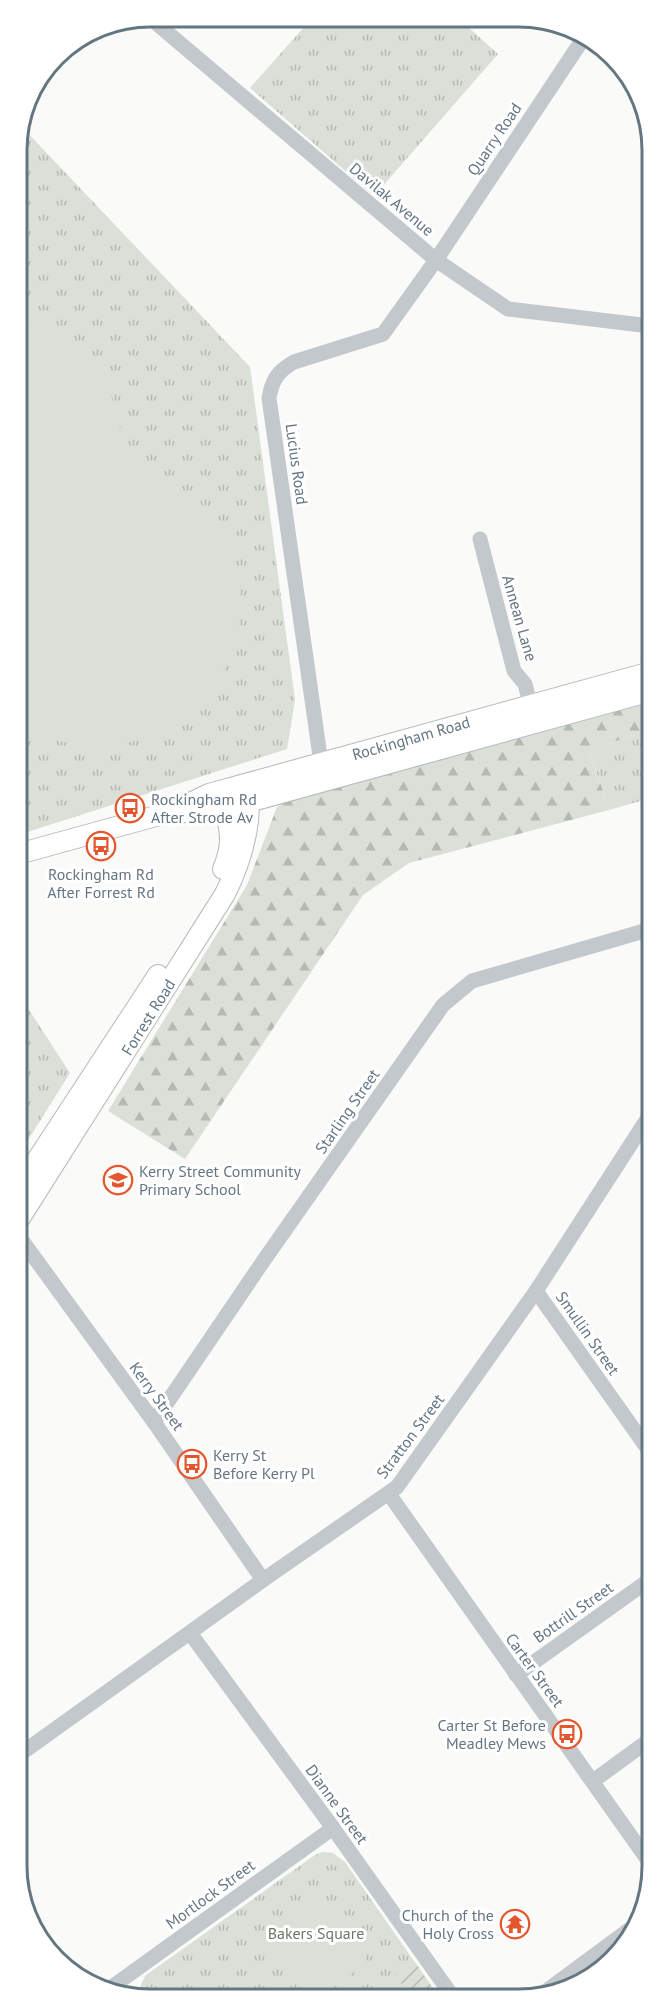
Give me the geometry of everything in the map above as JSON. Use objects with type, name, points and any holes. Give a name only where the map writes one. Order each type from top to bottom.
[{"type":"main road","name":"Rockingham Road","points":[[27,852],[174,811],[204,795],[642,674]]},
{"type":"main road","name":"Rockingham Road","points":[[174,811],[206,814],[642,693]]},
{"type":"main road","name":"Forrest Road","points":[[27,1207],[225,894],[242,853],[248,831],[249,802]]},
{"type":"main road","name":"Forrest Road","points":[[27,1175],[214,891],[230,853],[231,840],[225,808]]},
{"type":"street","name":"Davilak Avenue","points":[[162,27],[436,260],[508,309],[642,325]]},
{"type":"street","name":"Quarry Road","points":[[436,260],[580,43]]},
{"type":"street","name":"Lucius Road","points":[[321,763],[269,398],[271,387],[275,377],[294,362],[383,334],[436,260]]},
{"type":"street","name":"Annean Lane","points":[[480,539],[514,671],[525,684],[530,704]]},
{"type":"street","name":"Starling Street","points":[[154,1422],[264,1260],[443,1005],[472,981],[642,932]]},
{"type":"street","name":"Stratton Street","points":[[27,1749],[263,1580],[389,1494],[407,1474],[536,1291],[642,1127]]},
{"type":"street","name":"Kerry Street","points":[[27,1247],[154,1422],[263,1580]]},
{"type":"street","name":"Smullin Street","points":[[536,1291],[642,1441]]},
{"type":"street","name":"Carter Street","points":[[389,1494],[642,1852]]},
{"type":"street","name":"Bottrill Street","points":[[516,1674],[642,1585]]},
{"type":"street","name":"Dianne Street","points":[[190,1634],[333,1828],[447,1989]]},
{"type":"street","points":[[593,1781],[642,1745]]},
{"type":"street","name":"Mortlock Street","points":[[122,1986],[333,1828]]},
{"type":"street","points":[[558,1982],[618,1938]]},
{"type":"green space","points":[[304,27],[468,27],[498,54],[374,196],[250,88]]},
{"type":"green space","points":[[28,133],[250,367],[295,700],[287,749],[27,832]]},
{"type":"green space","points":[[27,321],[40,324],[81,351],[110,391],[123,439],[122,464],[158,473],[199,501],[228,541],[241,588],[238,638],[218,683],[187,716],[147,739],[103,747],[58,741],[27,726]]},
{"type":"green space","points":[[642,701],[642,731],[590,751],[609,810],[409,863],[363,895],[185,1159],[108,1111],[247,885],[277,807],[297,796]]},
{"type":"green space","points":[[642,731],[642,801],[609,810],[590,751]]},
{"type":"green space","points":[[27,1007],[70,1073],[27,1142]]},
{"type":"green space","name":"Bakers Square","points":[[323,1852],[333,1853],[345,1862],[433,1989],[141,1989],[146,1975],[315,1855]]},
{"type":"green space","points":[[322,1898],[368,1962],[330,1989],[301,1989],[265,1938]]},
{"type":"green space","points":[[415,1962],[434,1989],[405,1989],[395,1975]]},
{"type":"green space","points":[[395,1975],[405,1989],[377,1989]]},
{"type":"place","name":"Rockingham Rd After Strode Av","points":[[130,808]]},
{"type":"place","name":"Rockingham Rd After Forrest Rd","points":[[101,846]]},
{"type":"place","name":"Kerry Street Community Primary School","points":[[118,1180]]},
{"type":"place","name":"Kerry St Before Kerry Pl","points":[[192,1464]]},
{"type":"place","name":"Carter St Before Meadley Mews","points":[[567,1734]]},
{"type":"place","name":"Church of the Holy Cross","points":[[515,1924]]}]
